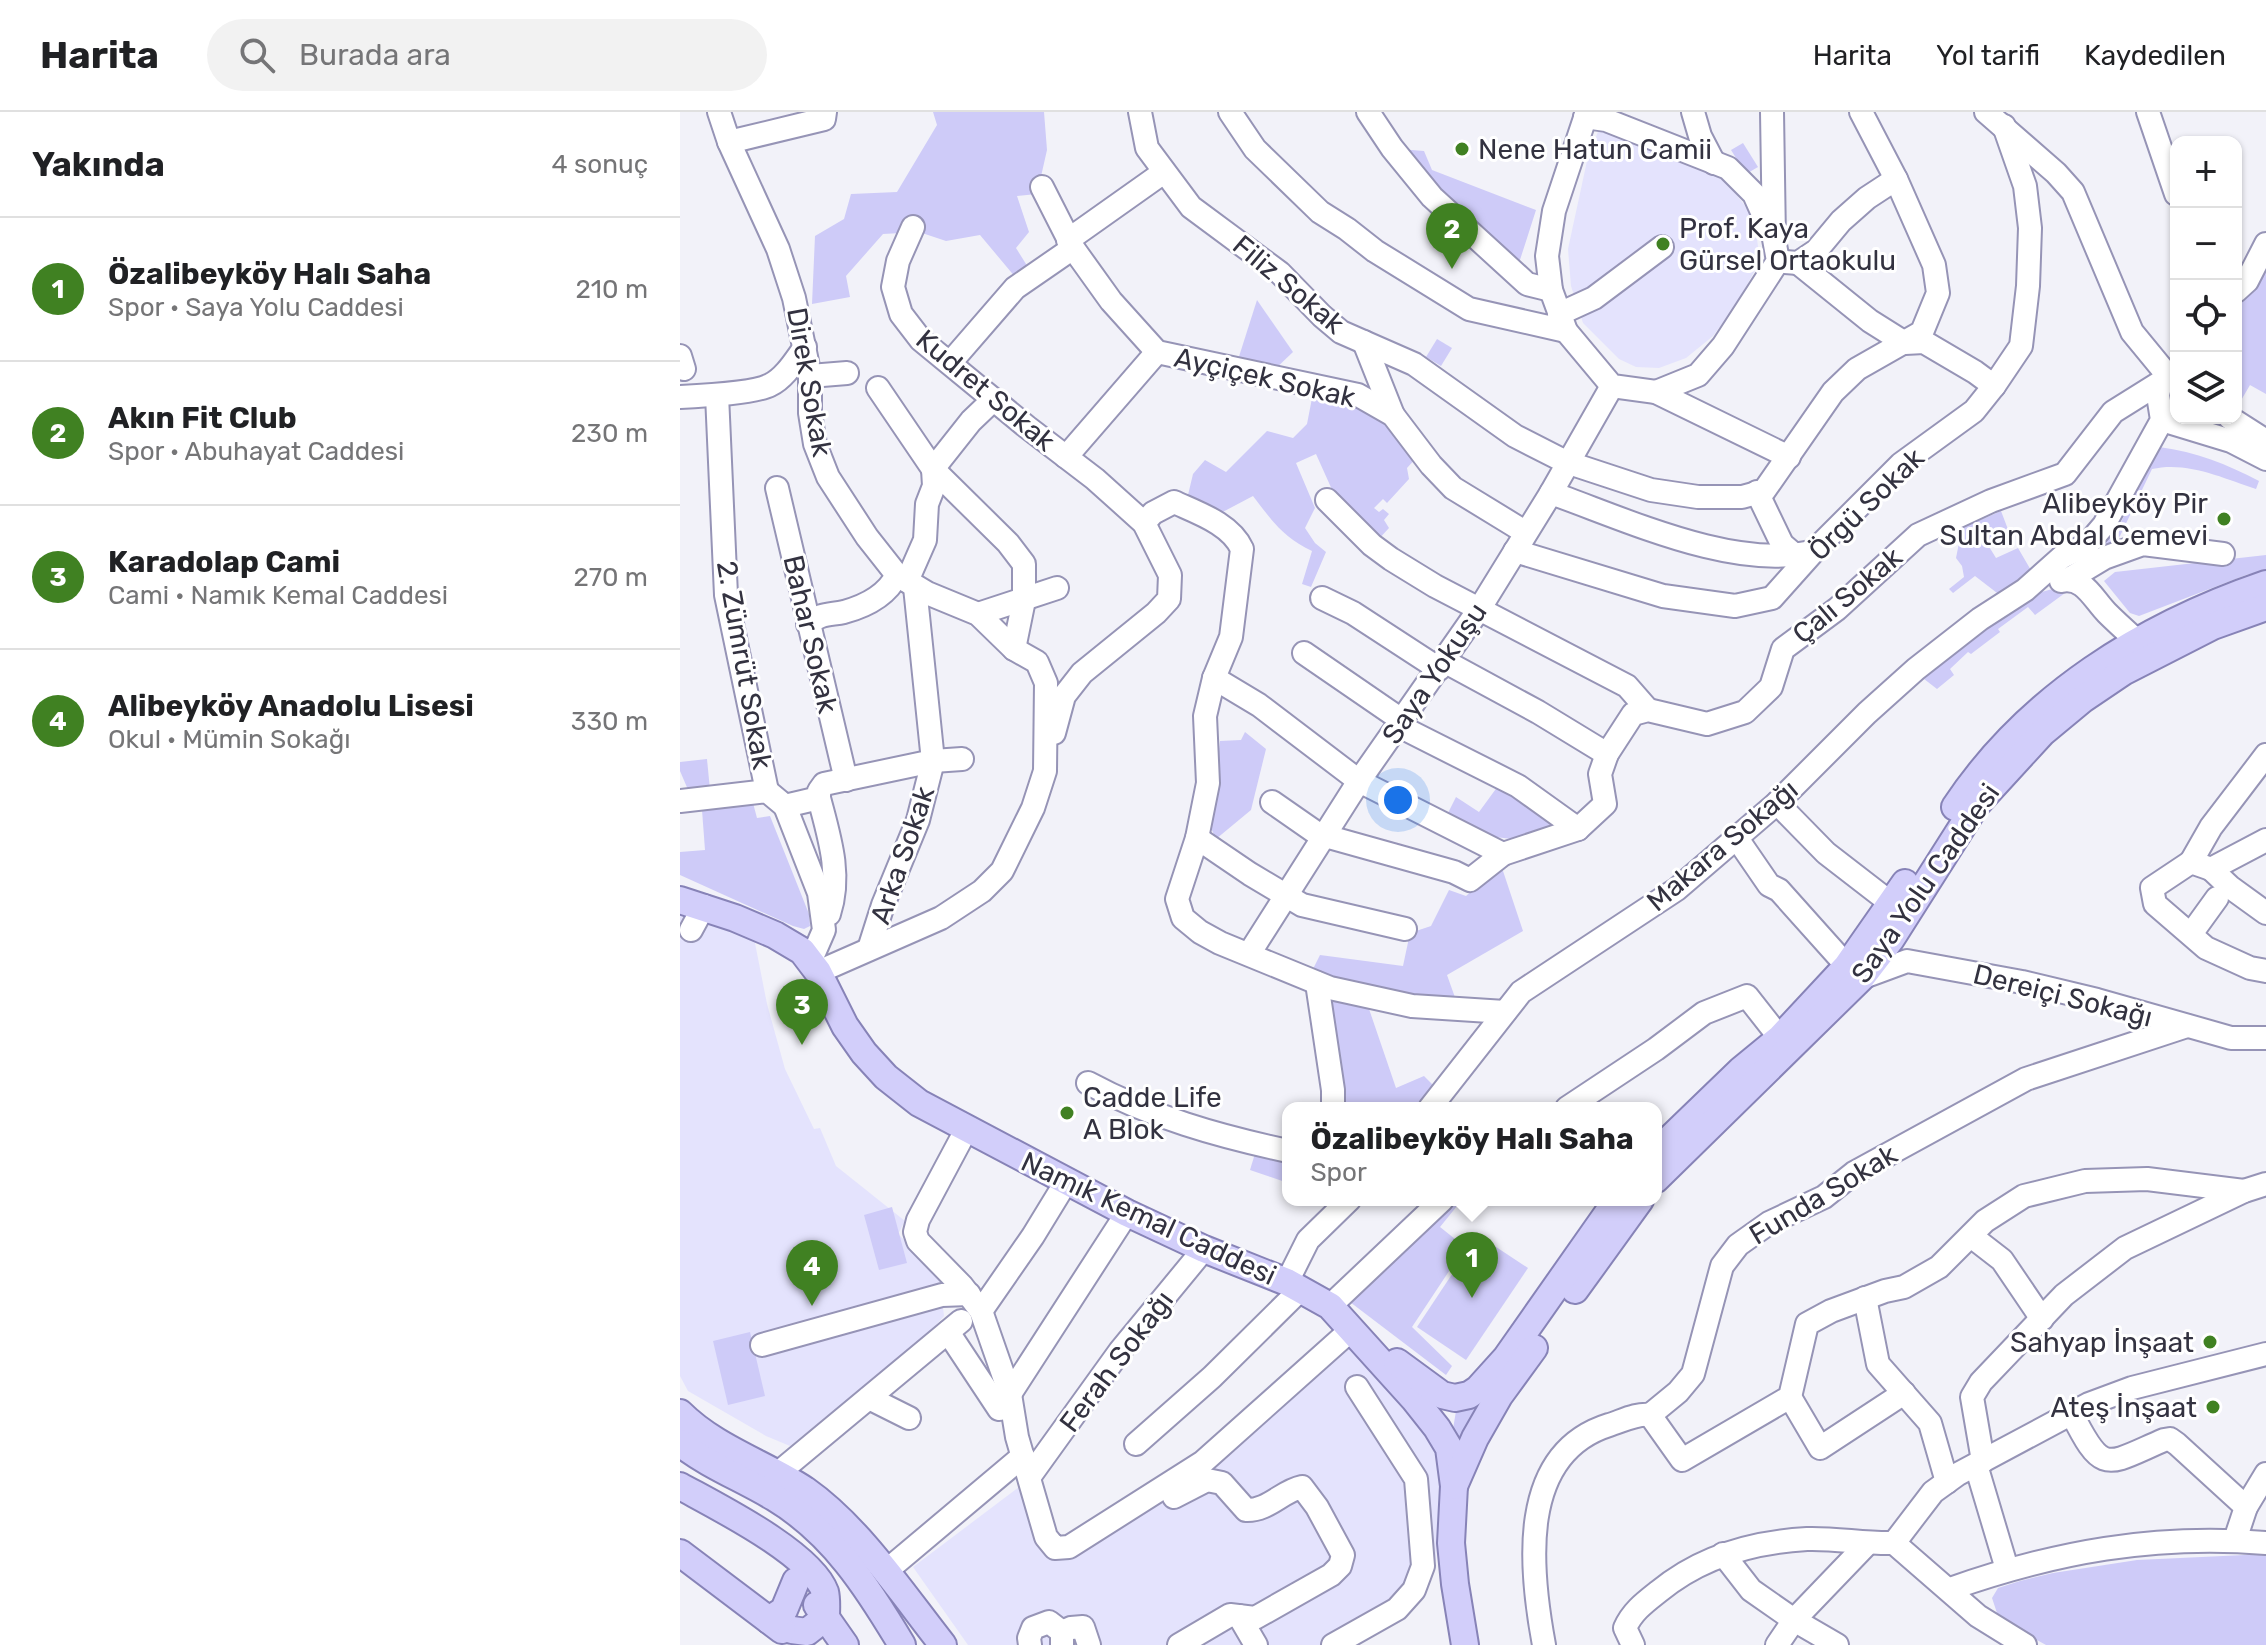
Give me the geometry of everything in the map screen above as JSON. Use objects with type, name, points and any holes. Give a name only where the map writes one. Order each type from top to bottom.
[{"type":"main road","name":"Saya Yolu Caddesi","points":[[1662,1146],[1741,1070],[1891,939],[1976,805],[2042,733],[2083,699],[2123,672],[2144,648],[2213,603],[2266,584]]},
{"type":"main road","name":"Saya Yolu Caddesi","points":[[1662,1173],[1854,972],[1892,904],[1969,786],[1993,756],[2053,700],[2092,669],[2266,607]]},
{"type":"main road","name":"Namık Kemal Caddesi","points":[[692,903],[784,939],[802,951],[815,966],[845,1026],[864,1053],[886,1077],[919,1103],[1127,1213],[1294,1286],[1330,1306],[1414,1399],[1449,1448],[1454,1486],[1451,1543],[1465,1645]]},
{"type":"main road","points":[[1352,1329],[1442,1395],[1455,1398],[1469,1395],[1506,1358],[1613,1206]]},
{"type":"main road","points":[[1454,1486],[1475,1438],[1499,1396],[1636,1206]]},
{"type":"main road","points":[[680,1413],[710,1438],[806,1491],[841,1520],[943,1645]]},
{"type":"main road","points":[[680,1443],[774,1497],[825,1537],[860,1578],[902,1645]]},
{"type":"main road","points":[[680,1486],[750,1525],[804,1566],[824,1591],[826,1617]]},
{"type":"main road","points":[[680,1499],[796,1581],[845,1645]]},
{"type":"main road","points":[[680,1553],[806,1645]]},
{"type":"main road","points":[[769,1620],[784,1610],[796,1581]]},
{"type":"main road","points":[[769,1620],[792,1630],[807,1632],[826,1617]]},
{"type":"street","name":"Direk Sokak","points":[[719,112],[729,142],[778,249],[794,298],[810,376],[810,413],[815,444],[828,477],[867,537],[906,581],[978,614],[1014,649],[1037,662],[1046,683],[1046,761],[1033,808],[1002,871],[982,891],[941,918],[869,949],[815,966]]},
{"type":"street","points":[[729,142],[824,119],[825,112]]},
{"type":"street","name":"Filiz Sokak","points":[[1140,112],[1147,148],[1191,207],[1280,273],[1341,332],[1414,364],[1515,436],[1566,462],[1651,490],[1698,497],[1742,497],[1757,492]]},
{"type":"street","points":[[1230,112],[1255,149],[1320,212],[1375,251],[1469,309],[1562,322],[1662,247]]},
{"type":"street","points":[[1368,112],[1392,148],[1432,197],[1527,284],[1551,290]]},
{"type":"street","points":[[1693,112],[1700,136],[1714,163]]},
{"type":"street","points":[[1656,392],[1698,375],[1723,346],[1783,254],[1772,112]]},
{"type":"street","points":[[1805,554],[1782,544],[1757,492],[1764,491],[1833,392],[1857,369],[1922,332],[1938,293],[1934,265],[1896,179],[1861,112]]},
{"type":"street","points":[[2148,112],[2170,176]]},
{"type":"street","points":[[1789,457],[1656,392],[1612,386],[1562,322],[1551,290],[1547,256],[1554,211],[1586,114],[1728,168],[1754,194],[1783,254],[1870,321],[1905,343],[1924,342],[1994,386]]},
{"type":"street","points":[[1995,119],[2073,192],[2132,332],[2170,370]]},
{"type":"street","name":"Örgü Sokak","points":[[1520,542],[1663,596],[1735,606],[1772,598],[1805,554],[1901,464],[1974,411],[2021,346],[2028,286],[2030,228],[2025,186],[1995,119]]},
{"type":"street","points":[[950,363],[1015,288],[1164,172]]},
{"type":"street","points":[[1783,254],[1816,251],[1841,221],[1867,198],[1896,179]]},
{"type":"street","name":"Ayçiçek Sokak","points":[[1042,187],[1071,244],[1111,301],[1157,352],[1358,395],[1393,415],[1453,488],[1520,542]]},
{"type":"street","name":"Kudret Sokak","points":[[913,227],[898,261],[893,287],[901,314],[921,340],[1144,523]]},
{"type":"street","points":[[2242,276],[2266,244]]},
{"type":"street","points":[[1364,342],[1393,415]]},
{"type":"street","points":[[680,397],[717,395],[770,386],[805,347]]},
{"type":"street","points":[[1066,457],[1157,352]]},
{"type":"street","points":[[810,376],[847,373]]},
{"type":"street","name":"Çalı Sokak","points":[[1648,710],[1707,724],[1745,712],[1771,687],[1783,649],[1837,609],[1918,535],[1991,501],[2065,474],[2113,412],[2170,376]]},
{"type":"street","points":[[2025,590],[2062,557],[2087,545],[2104,525],[2162,420],[2158,395],[2160,386],[2170,377]]},
{"type":"street","name":"Saya Yokuşu","points":[[1249,954],[1359,781],[1480,608],[1612,386]]},
{"type":"street","points":[[878,388],[933,469],[1008,543],[1024,564],[1024,600],[1014,649]]},
{"type":"street","name":"2. Zümrüt Sokak","points":[[717,395],[726,595],[767,791]]},
{"type":"street","points":[[933,761],[906,581],[925,540],[927,504],[934,486],[933,469],[971,421],[993,400]]},
{"type":"street","points":[[2162,420],[2231,441],[2266,459]]},
{"type":"street","points":[[2239,424],[2266,441]]},
{"type":"street","name":"Bahar Sokak","points":[[777,488],[846,780]]},
{"type":"street","points":[[1551,493],[1733,553],[1805,554]]},
{"type":"street","points":[[1272,802],[1318,834],[1454,872],[1470,880],[1503,854],[1578,829],[1605,804],[1600,774],[1607,754],[1633,714],[1648,710],[1627,686],[1391,559],[1372,545],[1327,500]]},
{"type":"street","points":[[1046,761],[1064,696],[1082,673],[1169,599],[1170,575],[1144,523],[1153,513],[1174,502],[1207,518],[1237,536],[1242,549],[1231,637],[1214,678],[1205,716],[1208,783],[1197,838],[1177,899],[1183,918],[1200,932],[1249,954],[1317,983],[1368,998],[1412,1006],[1505,1012]]},
{"type":"street","points":[[2025,590],[2069,579],[2104,558],[2143,544],[2223,554]]},
{"type":"street","points":[[2069,579],[2084,586],[2144,648]]},
{"type":"street","points":[[808,624],[817,616],[844,612],[868,603],[906,581]]},
{"type":"street","points":[[978,614],[1057,588]]},
{"type":"street","name":"Makara Sokağı","points":[[1435,1102],[1521,992],[1677,889],[1777,803],[1916,669],[1980,619],[2025,590]]},
{"type":"street","points":[[1322,598],[1607,754]]},
{"type":"street","points":[[1304,653],[1401,723],[1518,786],[1578,829]]},
{"type":"street","points":[[1214,678],[1259,705],[1359,781],[1503,854]]},
{"type":"street","points":[[2201,865],[2211,827],[2266,755]]},
{"type":"street","points":[[815,966],[831,908],[834,856],[819,791],[824,784],[933,761],[962,759]]},
{"type":"street","name":"Arka Sokak","points":[[869,949],[883,905],[918,820],[933,761]]},
{"type":"street","points":[[681,798],[767,791],[785,806],[819,798]]},
{"type":"street","points":[[1777,803],[1826,853],[1892,904]]},
{"type":"street","name":"2. Zümrüt Sokak","points":[[785,806],[819,893],[824,930]]},
{"type":"street","points":[[1736,837],[1769,885],[1779,890],[1854,972]]},
{"type":"street","points":[[1197,838],[1302,905],[1405,929]]},
{"type":"street","points":[[2266,840],[2152,888],[2155,904],[2206,948],[2250,968],[2266,971]]},
{"type":"street","points":[[2201,865],[2266,913]]},
{"type":"street","points":[[2191,934],[2217,898]]},
{"type":"street","points":[[691,930],[692,903]]},
{"type":"street","name":"Dereiçi Sokağı","points":[[1854,972],[1907,961],[2022,982],[2231,1038],[2266,1038]]},
{"type":"street","points":[[1317,983],[1333,1102]]},
{"type":"street","points":[[1576,1102],[1704,1013],[1747,996],[1780,1038]]},
{"type":"street","name":"Funda Sokak","points":[[1544,1645],[1535,1597],[1536,1514],[1541,1493],[1570,1444],[1601,1427],[1643,1414],[1650,1415],[1678,1392],[1693,1374],[1722,1266],[1738,1245],[1769,1223],[1824,1197],[1854,1173],[2026,1079],[2187,1026]]},
{"type":"street","points":[[1088,1083],[1141,1110],[1181,1124],[1282,1149]]},
{"type":"street","points":[[966,1130],[918,1220],[915,1232],[964,1314],[1004,1402],[1046,1537],[1055,1548],[1069,1547],[1203,1462],[1352,1329]]},
{"type":"street","points":[[1904,1393],[1820,1448],[1790,1397],[1807,1324],[1865,1298],[1904,1287],[1939,1267],[1985,1221],[2024,1196],[2085,1181],[2147,1179],[2244,1191]]},
{"type":"street","points":[[777,1474],[964,1314],[1033,1236],[1066,1182]]},
{"type":"street","points":[[2007,1569],[1979,1463],[1972,1397],[1981,1382],[2064,1295],[2125,1248],[2244,1191],[2266,1184]]},
{"type":"street","points":[[1136,1444],[1212,1377],[1294,1286],[1308,1240],[1343,1206]]},
{"type":"street","points":[[1330,1306],[1436,1206]]},
{"type":"street","points":[[1004,1402],[1127,1213]]},
{"type":"street","points":[[1971,1236],[2002,1260],[2042,1319]]},
{"type":"street","name":"Ferah Sokağı","points":[[885,1572],[1026,1466],[1204,1249]]},
{"type":"street","points":[[762,1345],[942,1295],[964,1314],[1004,1402]]},
{"type":"street","points":[[1865,1298],[1878,1364],[1930,1423],[1947,1482]]},
{"type":"street","points":[[1894,1543],[1933,1492],[1947,1482],[2089,1404],[2132,1388],[2266,1354]]},
{"type":"street","points":[[1333,1645],[1397,1609],[1414,1590],[1423,1566],[1416,1479],[1357,1387]]},
{"type":"street","points":[[1650,1415],[1682,1460],[1790,1397]]},
{"type":"street","points":[[869,1398],[909,1418]]},
{"type":"street","points":[[2072,1414],[2096,1456],[2119,1460],[2170,1439],[2246,1507]]},
{"type":"street","points":[[2235,1540],[2246,1507],[2266,1474]]},
{"type":"street","points":[[1080,1555],[1112,1532],[1207,1480],[1222,1483],[1246,1510],[1256,1511],[1294,1488],[1302,1487],[1317,1507],[1343,1555],[1340,1566],[1331,1575],[1255,1618],[1230,1615],[1179,1645]]},
{"type":"street","points":[[1633,1645],[1625,1628],[1631,1614],[1677,1576],[1723,1554],[1750,1546],[1809,1539],[1894,1543],[1978,1616],[2025,1645]]},
{"type":"street","points":[[1950,1589],[2007,1569],[2120,1545],[2169,1540],[2266,1543]]},
{"type":"street","points":[[1777,1645],[1794,1620],[1867,1544]]},
{"type":"street","points":[[1723,1554],[1751,1590],[1837,1645]]},
{"type":"street","points":[[1239,1616],[1256,1645]]},
{"type":"street","points":[[1030,1645],[1030,1633],[1038,1624],[1054,1624],[1062,1639],[1071,1628],[1083,1627],[1089,1645]]},
{"type":"shaded area","points":[[933,112],[1044,112],[1047,150],[1037,194],[1017,196],[1029,232],[1016,248],[1031,272],[1016,278],[980,235],[946,241],[919,232],[883,234],[846,276],[850,297],[812,304],[815,236],[844,219],[851,194],[897,192],[937,125]]},
{"type":"shaded area","name":"Prof. Kaya Gürsel Ortaokulu","points":[[1599,129],[1655,152],[1675,155],[1722,176],[1749,211],[1757,239],[1760,261],[1736,305],[1713,336],[1686,358],[1659,368],[1636,367],[1619,359],[1583,323],[1571,286],[1568,249],[1587,161]]},
{"type":"shaded area","points":[[1743,143],[1758,167],[1746,174],[1731,150]]},
{"type":"shaded area","points":[[1399,149],[1424,151],[1432,170],[1536,210],[1519,263],[1469,226]]},
{"type":"shaded area","points":[[2266,251],[2266,394],[2250,385],[2242,399],[2242,352],[2242,298]]},
{"type":"shaded area","points":[[1257,300],[1293,352],[1271,373],[1236,366]]},
{"type":"shaded area","points":[[1437,339],[1452,348],[1441,366],[1426,357]]},
{"type":"shaded area","points":[[1313,393],[1386,415],[1418,456],[1407,468],[1409,479],[1387,503],[1383,499],[1374,508],[1379,512],[1383,509],[1389,514],[1384,520],[1389,528],[1376,542],[1338,503],[1316,454],[1296,463],[1315,508],[1305,528],[1326,552],[1311,587],[1302,584],[1312,551],[1272,521],[1253,496],[1217,515],[1200,511],[1188,495],[1193,474],[1205,460],[1226,472],[1267,431],[1293,438],[1307,424]]},
{"type":"shaded area","points":[[2159,447],[2199,455],[2235,469],[2259,481],[2256,489],[2192,469],[2152,469],[2120,536],[2097,559],[2088,558],[2117,530]]},
{"type":"shaded area","points":[[2001,511],[2009,532],[1988,545],[1996,558],[2018,548],[2032,572],[2001,596],[1975,576],[1953,593],[1949,589],[1964,577],[1962,566],[1956,558],[1962,528]]},
{"type":"shaded area","points":[[2266,555],[2266,570],[2139,616],[2130,613],[2104,581],[2115,572]]},
{"type":"shaded area","points":[[2063,586],[2065,593],[2035,615],[2028,607],[1971,654],[1968,652],[1950,669],[1954,675],[1937,689],[1915,672],[2010,601]]},
{"type":"shaded area","points":[[1245,732],[1266,749],[1251,810],[1216,839],[1211,828],[1220,741],[1241,740]]},
{"type":"shaded area","points":[[707,759],[710,790],[689,792],[680,771],[680,762]]},
{"type":"shaded area","points":[[1498,786],[1562,824],[1512,839],[1470,834],[1446,817],[1456,797],[1479,812]]},
{"type":"shaded area","points":[[753,803],[757,818],[770,816],[809,914],[810,926],[804,929],[680,875],[680,852],[705,850],[702,810]]},
{"type":"shaded area","points":[[1501,865],[1523,931],[1447,975],[1457,1003],[1413,1000],[1310,975],[1320,955],[1403,966],[1410,933],[1431,926],[1449,890],[1466,896]]},
{"type":"shaded area","points":[[680,909],[753,933],[767,1004],[785,1069],[814,1129],[820,1128],[836,1166],[905,1221],[898,1234],[939,1273],[944,1316],[928,1334],[790,1446],[766,1436],[688,1391],[680,1376]]},
{"type":"shaded area","points":[[1323,990],[1368,1006],[1396,1088],[1424,1076],[1436,1088],[1425,1102],[1332,1102]]},
{"type":"shaded area","points":[[1257,1147],[1282,1157],[1282,1181],[1250,1170]]},
{"type":"shaded area","points":[[1445,1206],[1457,1206],[1440,1227],[1465,1247],[1412,1327],[1452,1366],[1446,1375],[1350,1302]]},
{"type":"shaded area","points":[[892,1207],[907,1263],[879,1270],[864,1215]]},
{"type":"shaded area","points":[[1478,1235],[1528,1268],[1466,1360],[1417,1327]]},
{"type":"shaded area","points":[[750,1332],[765,1396],[728,1405],[713,1341]]},
{"type":"shaded area","points":[[1350,1342],[1441,1445],[1436,1560],[1416,1597],[1351,1645],[968,1645],[913,1567],[1023,1484],[1045,1548],[1049,1557],[1056,1561],[1198,1478]]},
{"type":"shaded area","points":[[1477,1406],[1458,1447],[1452,1435],[1456,1411]]},
{"type":"shaded area","points":[[2266,1554],[2266,1645],[2046,1645],[1999,1619],[1992,1598],[1998,1588],[2053,1573],[2137,1560]]},
{"type":"place","name":"Nene Hatun Camii","points":[[1462,149]]},
{"type":"place","name":"Prof. Kaya Gürsel Ortaokulu","points":[[1663,244]]},
{"type":"place","name":"Akın Fit Club","points":[[1452,269]]},
{"type":"place","name":"Alibeyköy Pir Sultan Abdal Cemevi","points":[[2224,519]]},
{"type":"place","name":"Karadolap Cami","points":[[802,1045]]},
{"type":"place","name":"Cadde Life A Blok","points":[[1067,1113]]},
{"type":"place","name":"Özalibeyköy Halı Saha","points":[[1472,1298]]},
{"type":"place","name":"Alibeyköy Anadolu Lisesi","points":[[812,1306]]},
{"type":"place","name":"Sahyap İnşaat","points":[[2210,1342]]},
{"type":"place","name":"Ateş İnşaat","points":[[2213,1407]]}]
